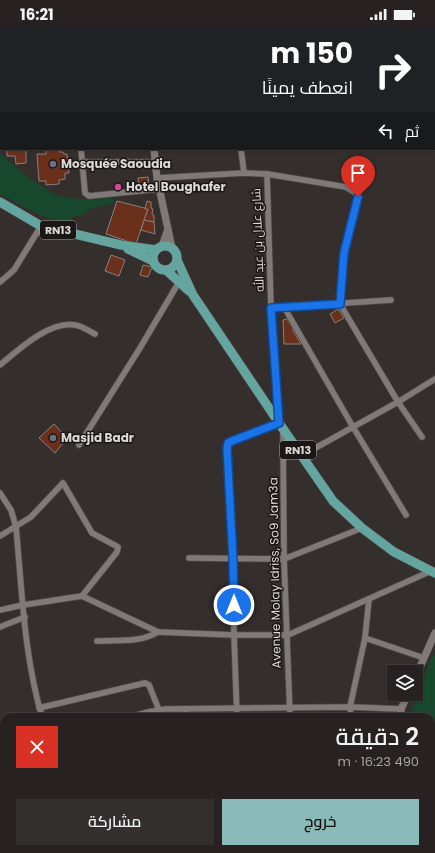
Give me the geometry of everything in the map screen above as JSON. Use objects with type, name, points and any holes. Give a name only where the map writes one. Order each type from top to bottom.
[{"type":"main road","name":"RN13","points":[[0,202],[41,226],[122,246],[159,248],[169,246],[172,248],[176,253],[177,260],[193,295],[333,501],[362,528],[394,552],[433,572]]},
{"type":"main road","name":"RN13","points":[[122,246],[153,261],[158,268],[166,270],[193,295]]},
{"type":"main road","points":[[153,261],[153,253],[159,248]]},
{"type":"main road","points":[[166,270],[173,267],[177,260]]},
{"type":"street","points":[[81,150],[85,193],[89,196],[160,190]]},
{"type":"street","points":[[154,150],[160,190],[172,248]]},
{"type":"street","points":[[241,150],[244,173]]},
{"type":"street","points":[[82,162],[156,162]]},
{"type":"street","name":"شارع علال بن عبد الله","points":[[158,178],[244,173],[267,174],[271,308],[281,426]]},
{"type":"street","points":[[267,174],[346,187],[357,194],[358,201],[344,253],[340,304],[398,402],[422,437]]},
{"type":"street","points":[[0,282],[14,270],[41,226]]},
{"type":"street","points":[[159,248],[168,228]]},
{"type":"street","points":[[79,445],[140,348],[179,282]]},
{"type":"street","points":[[271,308],[391,300]]},
{"type":"street","points":[[284,308],[406,515]]},
{"type":"street","points":[[0,365],[34,337],[68,324],[76,325],[95,334]]},
{"type":"street","points":[[301,456],[398,402],[435,379]]},
{"type":"street","points":[[236,713],[233,559],[227,448],[228,443],[281,426]]},
{"type":"street","name":"Avenue Molay Idriss, So9 Jam3a","points":[[281,426],[290,713]]},
{"type":"street","points":[[0,536],[31,517],[63,483],[92,533],[117,545],[119,549],[82,596]]},
{"type":"street","points":[[0,493],[11,510],[16,527],[23,605],[32,670],[41,713]]},
{"type":"street","points":[[189,558],[284,560],[362,528]]},
{"type":"street","points":[[0,610],[82,596],[158,632],[234,635],[288,635],[433,572]]},
{"type":"street","points":[[350,713],[365,638],[369,599]]},
{"type":"street","points":[[0,627],[25,617]]},
{"type":"street","points":[[97,642],[135,640],[149,637],[158,632]]},
{"type":"street","points":[[421,665],[435,633]]},
{"type":"street","points":[[365,638],[424,658]]},
{"type":"street","points":[[39,708],[145,683],[149,685],[159,710]]},
{"type":"street","points":[[401,713],[405,701]]},
{"type":"street","points":[[144,713],[159,710],[185,709],[350,707],[401,709]]},
{"type":"street","points":[[185,709],[186,713]]},
{"type":"green space","points":[[0,153],[30,178],[56,195],[82,199],[113,197],[114,203],[92,208],[82,215],[74,217],[68,221],[51,219],[35,213],[0,194]]},
{"type":"green space","points":[[432,656],[435,656],[435,713],[411,713],[415,701],[423,701],[423,680]]},
{"type":"building","points":[[7,150],[26,150],[26,163],[16,164],[15,156],[7,156]]},
{"type":"building","name":"Mosquée Saoudia","points":[[46,150],[58,150],[59,152],[67,154],[69,173],[65,173],[65,179],[59,180],[59,184],[46,185],[46,181],[39,181],[37,154],[46,154]]},
{"type":"building","points":[[148,177],[149,187],[139,187],[138,178]]},
{"type":"building","points":[[117,201],[148,209],[136,244],[106,234]]},
{"type":"building","points":[[147,201],[151,202],[154,222],[144,220],[148,209],[145,209]]},
{"type":"building","points":[[144,220],[154,222],[155,234],[141,230]]},
{"type":"building","points":[[111,255],[125,260],[119,276],[105,271]]},
{"type":"building","points":[[143,265],[152,267],[148,277],[140,275]]},
{"type":"building","points":[[338,309],[344,318],[335,323],[330,314]]},
{"type":"building","points":[[287,319],[301,344],[284,344],[283,320]]},
{"type":"building","name":"Masjid Badr","points":[[54,424],[67,438],[55,453],[39,438]]},
{"type":"place","name":"Mosquée Saoudia","points":[[53,164]]},
{"type":"place","name":"Hotel Boughafer","points":[[118,187]]},
{"type":"place","name":"Masjid Badr","points":[[53,438]]},
{"type":"route","points":[[234,605],[228,443],[279,423],[271,308],[340,304],[344,253],[358,197]]}]
